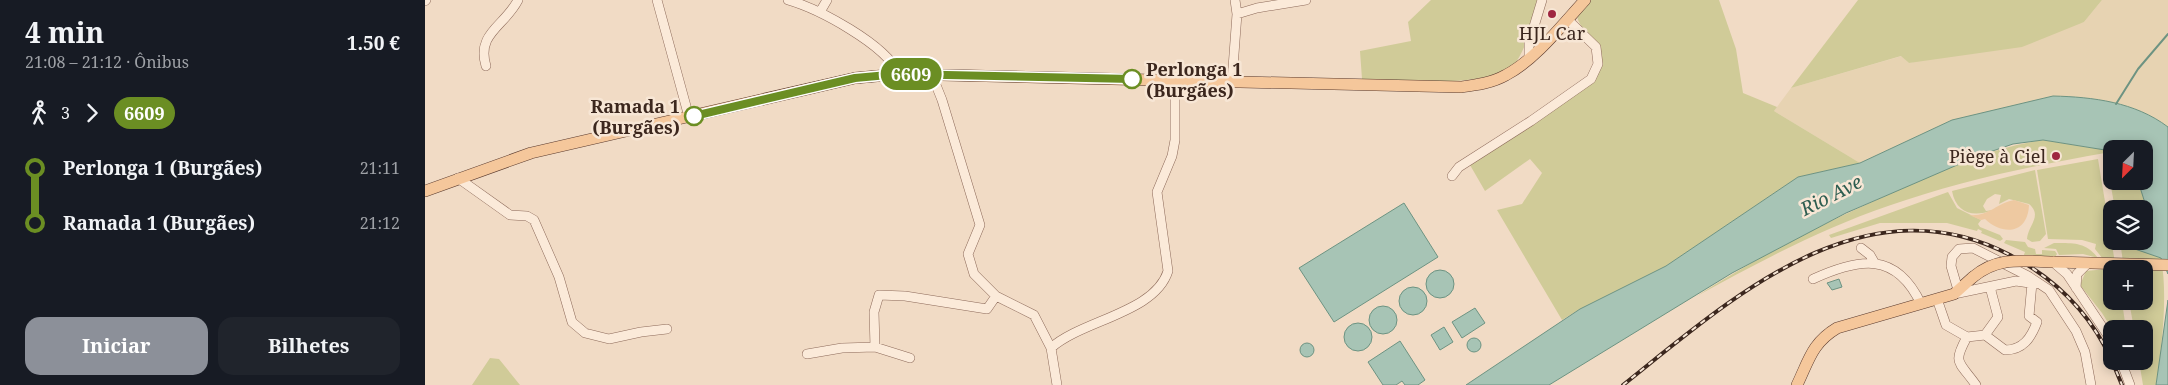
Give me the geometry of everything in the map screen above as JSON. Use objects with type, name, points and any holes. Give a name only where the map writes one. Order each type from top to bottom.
[{"type":"main road","points":[[425,191],[531,152],[855,78],[899,74],[1461,87],[1483,84],[1507,75],[1529,59],[1585,0]]},
{"type":"main road","points":[[1797,385],[1821,338],[1837,328],[1956,292],[1985,267],[2006,261],[2168,265]]},
{"type":"street","points":[[486,66],[483,56],[487,37],[513,10],[518,0]]},
{"type":"street","points":[[657,0],[689,117]]},
{"type":"street","points":[[788,0],[820,12],[865,39],[895,66],[899,74]]},
{"type":"street","points":[[820,12],[827,0]]},
{"type":"street","points":[[1232,81],[1237,14],[1235,0]]},
{"type":"street","points":[[1237,14],[1257,8],[1305,0]]},
{"type":"street","points":[[1529,59],[1529,42],[1542,0]]},
{"type":"street","points":[[1453,176],[1459,167],[1531,121],[1591,79],[1598,64],[1596,47],[1567,18]]},
{"type":"street","points":[[932,75],[942,100],[981,225],[968,254],[973,274],[996,296],[1034,315],[1051,348],[1057,385]]},
{"type":"street","points":[[1051,348],[1065,336],[1149,298],[1165,282],[1168,272],[1157,192],[1172,156],[1175,140],[1175,80]]},
{"type":"street","points":[[458,178],[510,215],[527,216],[534,220],[559,277],[572,322],[585,332],[609,339],[667,329]]},
{"type":"street","points":[[1861,248],[1870,255],[1874,262]]},
{"type":"street","points":[[2043,286],[2016,281],[1956,292],[1951,257],[1959,249],[1973,248],[2023,273],[2043,286],[2049,290],[2076,330],[2085,352],[2091,385]]},
{"type":"street","points":[[1813,279],[1859,263],[1874,262],[1889,268],[1904,279],[1914,289],[1921,304]]},
{"type":"street","points":[[2053,262],[2067,274],[2103,326]]},
{"type":"street","points":[[2076,288],[2077,274],[2092,263]]},
{"type":"street","points":[[1953,272],[1973,277],[1973,283],[1980,289]]},
{"type":"street","points":[[2016,281],[2023,273]]},
{"type":"street","points":[[1985,334],[2005,350],[2021,346],[2031,339],[2037,322],[2029,316],[2032,283]]},
{"type":"street","points":[[1937,299],[1946,325],[1967,337],[1985,334],[1998,316],[1989,287]]},
{"type":"street","points":[[875,347],[875,312],[879,295],[905,296],[987,309],[996,296]]},
{"type":"street","points":[[1967,337],[1957,354],[1957,360],[1975,385]]},
{"type":"street","points":[[807,354],[842,348],[875,347],[910,358]]},
{"type":"street","points":[[2124,370],[2130,385]]},
{"type":"shaded area","points":[[1431,0],[1537,0],[1524,48],[1516,62],[1505,71],[1488,77],[1467,80],[1362,79],[1360,51],[1411,41],[1408,22]]},
{"type":"shaded area","points":[[1591,0],[1719,0],[1736,49],[1743,93],[1777,107],[1774,111],[1860,163],[1798,177],[1666,266],[1562,320],[1497,210],[1522,204],[1542,173],[1530,159],[1485,191],[1470,165],[1591,84],[1595,78],[1598,66],[1596,54],[1577,15]]},
{"type":"shaded area","points":[[1858,0],[2102,0],[2084,22],[2022,47],[1909,63],[1901,56],[1791,88]]},
{"type":"shaded area","points":[[2102,0],[2168,0],[2168,127],[2158,120],[1952,120],[1860,163],[1774,111],[1791,88],[1902,56],[1909,63],[2084,22]]},
{"type":"shaded area","points":[[2043,140],[2103,150],[2103,153],[1968,182],[1915,197],[1863,215],[1791,247],[1697,296],[1772,252],[1876,200],[1971,159],[2025,143]]},
{"type":"shaded area","points":[[2098,159],[2105,200],[2103,200],[2103,250],[2113,250],[2115,260],[2103,260],[2095,249],[2096,244],[2082,240],[2048,239],[2037,170]]},
{"type":"shaded area","points":[[2035,170],[2046,234],[2040,241],[2032,242],[2027,239],[2035,217],[2033,208],[2029,204],[2009,199],[1999,204],[2001,195],[1995,194],[1987,199],[1983,206],[1986,211],[1993,210],[1979,213],[1972,213],[1961,209],[1954,198],[1952,191]]},
{"type":"shaded area","points":[[2112,190],[2141,190],[2144,200],[2113,200]]},
{"type":"shaded area","points":[[1948,192],[1957,208],[1981,220],[1978,224],[1980,227],[2000,235],[2003,239],[2000,241],[1981,233],[1982,231],[1978,229],[1977,231],[1947,223],[1880,223],[1831,238],[1829,235]]},
{"type":"shaded area","points":[[2006,240],[2025,242],[2028,247],[2035,249],[2036,254],[2042,254],[2042,250],[2055,251],[2057,254],[2055,257],[2023,257],[2025,252],[2004,243]]},
{"type":"shaded area","points":[[2054,243],[2084,246],[2098,258],[2083,254],[2059,255],[2056,249],[2044,248]]},
{"type":"shaded area","points":[[2121,250],[2138,250],[2161,258],[2164,304],[2156,385],[2143,385],[2140,370],[2153,370],[2153,320],[2132,320],[2131,310],[2153,310],[2153,260],[2123,260]]},
{"type":"shaded area","points":[[2103,269],[2103,310],[2123,310],[2125,320],[2106,320],[2080,285],[2086,271]]},
{"type":"shaded area","points":[[490,358],[499,359],[520,385],[472,385]]},
{"type":"sand","points":[[2014,200],[2029,205],[2028,215],[2024,222],[2019,227],[2013,229],[1999,228],[1985,219],[1981,220],[1969,215],[1982,214]]},
{"type":"water","name":"Rio Ave","points":[[2053,96],[2113,102],[2128,106],[2168,127],[2168,274],[2161,258],[2138,250],[2153,250],[2153,200],[2144,200],[2141,190],[2153,190],[2153,140],[2103,140],[2103,150],[2043,140],[2013,144],[1978,156],[1846,213],[1732,273],[1549,385],[1466,385],[1580,309],[1666,266],[1798,177],[1860,163],[1952,120]]},
{"type":"water","points":[[1404,203],[1438,257],[1334,322],[1299,268]]},
{"type":"water","points":[[1440,270],[1450,274],[1454,284],[1450,294],[1440,298],[1430,294],[1426,284],[1430,274]]},
{"type":"water","points":[[1839,279],[1842,287],[1832,290],[1827,283]]},
{"type":"water","points":[[1413,287],[1423,291],[1427,301],[1423,311],[1413,315],[1403,311],[1399,301],[1403,291]]},
{"type":"water","points":[[2168,300],[2168,385],[2156,385]]},
{"type":"water","points":[[1383,306],[1393,310],[1397,320],[1393,330],[1383,334],[1373,330],[1369,320],[1373,310]]},
{"type":"water","points":[[1475,308],[1485,323],[1462,338],[1452,322]]},
{"type":"water","points":[[1358,323],[1368,327],[1372,337],[1368,347],[1358,351],[1348,347],[1344,337],[1348,327]]},
{"type":"water","points":[[1444,327],[1453,342],[1440,350],[1431,335]]},
{"type":"water","points":[[1471,338],[1477,338],[1481,345],[1477,352],[1471,352],[1467,348],[1467,342]]},
{"type":"water","points":[[1400,341],[1425,380],[1418,385],[1405,385],[1402,381],[1396,385],[1383,385],[1368,362]]},
{"type":"water","points":[[1304,343],[1310,343],[1314,350],[1310,357],[1304,357],[1300,353],[1300,347]]},
{"type":"waterway","points":[[2116,104],[2138,69],[2168,34]]},
{"type":"railway","points":[[1623,385],[1708,318],[1754,286],[1802,259],[1851,240],[1903,231],[1956,235],[2010,255],[2026,264],[2069,298],[2093,327],[2103,344]]},
{"type":"railway","points":[[2116,370],[2122,385]]},
{"type":"bus line","name":"6609","points":[[694,116],[855,78],[899,74],[1132,79]]},
{"type":"place","name":"HJL Car","points":[[1552,14]]},
{"type":"place","name":"Perlonga 1 (Burgães)","points":[[1132,79]]},
{"type":"place","name":"Ramada 1 (Burgães)","points":[[694,116]]},
{"type":"place","name":"Piège à Ciel","points":[[2056,156]]}]
